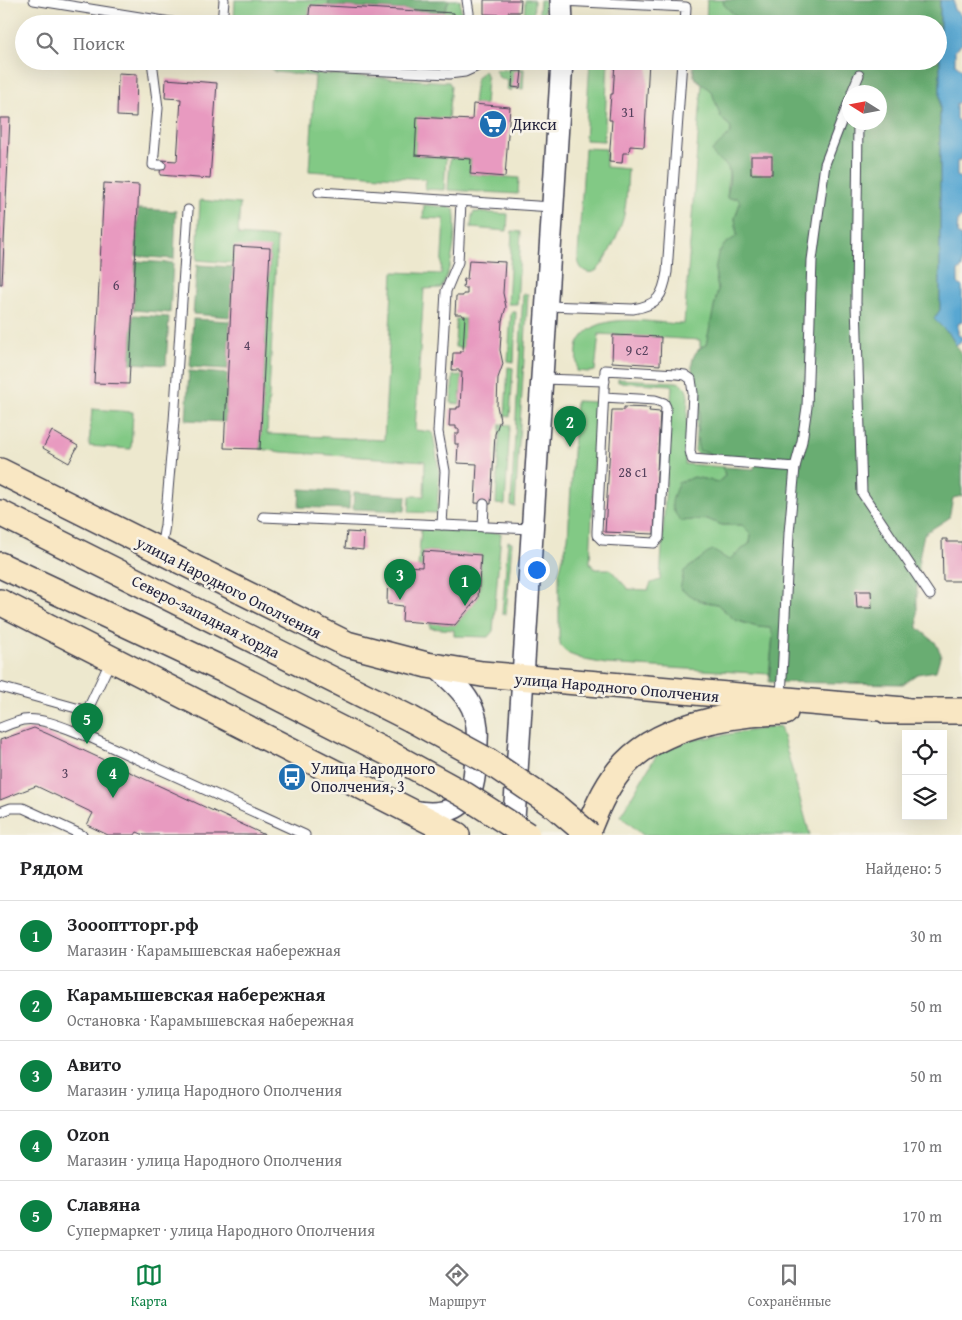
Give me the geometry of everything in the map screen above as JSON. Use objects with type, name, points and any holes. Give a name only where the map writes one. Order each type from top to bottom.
[{"type":"main road","name":"улица Народного Ополчения","points":[[0,471],[346,644],[435,666],[523,679],[904,710]]},
{"type":"main road","name":"Северо-западная хорда","points":[[0,513],[411,719],[488,761],[556,807],[588,835]]},
{"type":"main road","points":[[0,564],[230,673],[392,755],[465,795],[528,835]]},
{"type":"main road","points":[[0,602],[457,835]]},
{"type":"main road","name":"улица Народного Ополчения","points":[[588,835],[604,792],[620,769],[639,752],[660,739],[682,729],[726,718],[781,712],[904,710]]},
{"type":"main road","points":[[904,710],[962,711]]},
{"type":"street","points":[[561,0],[562,15]]},
{"type":"street","points":[[513,835],[561,70]]},
{"type":"street","points":[[410,810],[426,814],[441,813],[458,807],[469,795],[474,778],[478,739],[476,718],[469,702],[454,683],[435,666]]},
{"type":"lane","points":[[34,0],[114,15]]},
{"type":"lane","points":[[223,15],[224,0]]},
{"type":"lane","points":[[467,0],[469,15]]},
{"type":"lane","points":[[561,0],[686,7],[686,15]]},
{"type":"lane","points":[[153,70],[158,108],[153,165],[161,165]]},
{"type":"lane","points":[[366,70],[449,74],[468,70]]},
{"type":"lane","points":[[546,306],[633,309],[647,307],[658,300],[664,287],[667,272],[681,70]]},
{"type":"lane","points":[[855,85],[859,75],[858,85]]},
{"type":"lane","points":[[781,700],[789,534],[795,467],[802,441],[807,407],[812,260],[825,164],[842,120]]},
{"type":"lane","points":[[858,130],[856,304],[862,493],[930,595]]},
{"type":"lane","points":[[319,192],[552,207]]},
{"type":"lane","points":[[442,525],[445,471],[438,432],[442,356],[446,290],[458,262],[461,202]]},
{"type":"lane","points":[[160,552],[165,525],[173,430],[188,210]]},
{"type":"lane","points":[[604,397],[655,400],[664,403],[666,407],[657,542],[606,541],[597,535],[605,370],[685,375],[691,379],[693,385],[690,451],[692,459],[795,467]]},
{"type":"lane","points":[[542,379],[605,381]]},
{"type":"lane","points":[[483,527],[484,504]]},
{"type":"lane","points":[[263,517],[533,529]]},
{"type":"lane","points":[[89,737],[87,711],[112,658]]},
{"type":"lane","points":[[0,687],[87,711]]},
{"type":"lane","points":[[0,728],[24,720],[36,720],[89,737],[305,835]]},
{"type":"lane","points":[[0,812],[10,808],[23,808],[82,835]]},
{"type":"green space","points":[[235,0],[329,0],[329,6],[310,5],[309,15],[234,15]]},
{"type":"green space","points":[[329,0],[449,0],[444,12],[329,6]]},
{"type":"green space","points":[[449,0],[460,0],[461,15],[446,15],[444,12]]},
{"type":"green space","points":[[525,0],[534,0],[533,15],[524,15]]},
{"type":"green space","points":[[540,0],[545,0],[544,15],[539,15]]},
{"type":"green space","points":[[707,0],[723,0],[724,5],[735,15],[706,15]]},
{"type":"green space","points":[[723,0],[940,0],[940,15],[735,15],[724,5]]},
{"type":"green space","points":[[509,8],[520,9],[520,15],[508,15]]},
{"type":"green space","points":[[272,70],[307,70],[324,74],[449,82],[451,86],[448,119],[418,117],[415,155],[446,158],[444,190],[425,189],[426,179],[309,171],[315,76],[275,72]]},
{"type":"green space","points":[[484,70],[487,78],[485,105],[473,104],[476,79]]},
{"type":"green space","points":[[495,70],[524,70],[523,89],[512,88],[511,91],[507,90],[508,80],[500,79]]},
{"type":"green space","points":[[589,70],[608,70],[604,141],[585,140]]},
{"type":"green space","points":[[693,70],[940,70],[940,310],[934,319],[950,335],[962,355],[962,496],[953,498],[949,518],[924,534],[919,558],[918,628],[935,642],[941,654],[936,671],[917,674],[903,684],[769,682],[773,635],[770,628],[757,627],[735,620],[717,604],[700,601],[680,589],[684,571],[712,550],[729,560],[750,543],[751,534],[742,525],[722,525],[707,519],[681,521],[672,507],[678,483],[694,477],[718,482],[725,476],[723,467],[754,469],[756,461],[735,460],[710,455],[708,452],[699,451],[698,444],[701,396],[693,374],[692,362],[698,350],[706,345],[718,289],[715,270],[718,254],[724,245],[737,236],[735,218],[740,203],[738,198],[727,198],[728,168],[716,158],[712,151],[731,131],[730,126],[721,118],[712,92],[694,77]]},
{"type":"green space","points":[[702,83],[712,92],[721,118],[730,126],[731,131],[714,156],[728,166],[727,198],[738,198],[740,203],[735,218],[737,236],[724,245],[715,270],[718,289],[706,345],[700,347],[700,340],[599,334],[595,371],[577,371],[578,343],[589,330],[600,324],[628,320],[684,324]]},
{"type":"green space","points":[[585,148],[606,149],[606,167],[628,169],[626,204],[620,227],[610,251],[602,264],[596,271],[591,272],[581,268],[578,257]]},
{"type":"green space","points":[[450,158],[471,159],[470,174],[519,178],[518,194],[448,190]]},
{"type":"green space","points":[[200,200],[240,204],[238,235],[277,238],[267,434],[384,440],[393,272],[441,274],[444,219],[423,218],[424,205],[454,209],[453,250],[445,280],[441,288],[424,289],[415,430],[431,432],[433,434],[439,471],[437,513],[409,512],[410,496],[424,496],[425,461],[260,449],[270,248],[234,263],[197,260]]},
{"type":"green space","points":[[138,209],[176,211],[174,259],[136,256]]},
{"type":"green space","points":[[474,212],[508,214],[507,231],[471,228]]},
{"type":"green space","points":[[512,231],[521,232],[517,304],[508,304]]},
{"type":"green space","points":[[136,261],[173,263],[170,313],[133,310]]},
{"type":"green space","points":[[197,265],[233,267],[231,317],[193,314]]},
{"type":"green space","points":[[523,294],[528,294],[515,506],[511,506]]},
{"type":"green space","points":[[511,312],[516,312],[514,362],[508,361]]},
{"type":"green space","points":[[133,315],[169,317],[166,365],[130,363]]},
{"type":"green space","points":[[193,319],[230,321],[228,369],[190,367]]},
{"type":"green space","points":[[456,319],[465,319],[464,348],[455,347]]},
{"type":"green space","points":[[508,367],[513,368],[510,417],[505,416]]},
{"type":"green space","points":[[189,371],[228,374],[225,422],[186,420]]},
{"type":"green space","points":[[453,375],[462,376],[460,404],[451,403]]},
{"type":"green space","points":[[618,379],[677,382],[685,388],[688,397],[685,464],[723,467],[725,476],[718,482],[694,477],[681,521],[707,519],[722,525],[742,525],[751,534],[750,543],[729,560],[700,601],[717,604],[735,620],[757,627],[770,628],[773,635],[769,674],[606,664],[585,660],[569,654],[561,647],[559,638],[559,573],[568,538],[576,401],[597,402],[590,563],[595,569],[610,569],[628,589],[648,590],[651,583],[660,580],[672,385],[618,382]]},
{"type":"green space","points":[[698,386],[701,394],[697,442],[710,455],[699,455],[695,451]]},
{"type":"green space","points":[[92,409],[133,412],[131,449],[89,446]]},
{"type":"green space","points":[[500,424],[510,425],[505,505],[496,504]]},
{"type":"green space","points":[[300,489],[350,492],[349,509],[299,507]]},
{"type":"green space","points":[[354,492],[406,496],[405,511],[353,509]]},
{"type":"green space","points":[[421,529],[501,533],[493,631],[488,637],[454,636],[454,630],[430,628],[430,623],[455,625],[478,598],[481,555],[423,551],[422,567],[418,567]]},
{"type":"green space","points":[[508,541],[512,542],[506,614],[502,614]]},
{"type":"green space","points":[[780,726],[810,835],[643,835],[620,816],[659,751],[692,740]]},
{"type":"water","points":[[940,0],[954,0],[954,10],[961,15],[962,44],[955,50],[955,64],[962,69],[962,100],[956,104],[956,119],[962,123],[962,159],[957,162],[957,176],[962,179],[962,217],[958,220],[957,234],[962,237],[962,268],[958,271],[958,283],[962,287],[962,322],[958,324],[958,333],[962,341],[956,345],[950,335],[934,319],[940,310],[940,70],[947,70],[947,15],[940,15]]},
{"type":"building","points":[[484,0],[521,0],[520,12],[508,12],[508,15],[484,14]]},
{"type":"building","points":[[310,5],[454,13],[454,15],[309,15]]},
{"type":"building","points":[[614,70],[648,70],[644,147],[630,146],[629,153],[623,153],[622,163],[609,162],[612,120],[609,120],[611,94],[613,94]]},
{"type":"building","points":[[513,71],[522,71],[520,88],[512,87]]},
{"type":"building","points":[[118,73],[137,74],[136,117],[117,116]]},
{"type":"building","points":[[166,79],[217,83],[210,179],[160,175],[161,160],[177,161],[181,99],[165,98]]},
{"type":"building","points":[[473,104],[510,107],[505,177],[470,174],[471,159],[415,155],[417,117],[472,120]]},
{"type":"building","points":[[0,118],[10,118],[2,284],[0,284]]},
{"type":"building","points":[[751,156],[772,156],[772,174],[751,174]]},
{"type":"building","points":[[104,183],[139,185],[129,384],[94,383]]},
{"type":"building","points":[[234,246],[270,248],[260,449],[224,448]]},
{"type":"building","points":[[469,260],[505,262],[503,293],[506,307],[502,321],[500,350],[503,364],[498,378],[497,406],[500,420],[495,434],[491,504],[475,503],[477,464],[457,463],[458,444],[455,444],[455,434],[459,434],[459,429],[456,429],[456,426],[449,426],[450,409],[460,407],[462,372],[452,370],[453,353],[463,351],[465,316],[455,314],[456,296],[467,294],[467,288],[463,288],[464,279],[467,279]]},
{"type":"building","points":[[613,335],[661,337],[660,365],[612,362]]},
{"type":"building","points":[[624,407],[650,408],[649,411],[660,412],[654,534],[605,532],[612,410],[624,410]]},
{"type":"building","points":[[52,431],[78,446],[69,463],[43,448]]},
{"type":"building","points":[[347,532],[364,533],[363,550],[345,548]]},
{"type":"building","points":[[942,539],[947,539],[947,542],[962,542],[962,581],[943,581]]},
{"type":"building","points":[[423,551],[481,555],[478,598],[455,625],[402,621],[403,606],[387,604],[388,565],[422,567]]},
{"type":"building","points":[[856,591],[871,591],[872,608],[857,608]]},
{"type":"building","points":[[34,728],[265,835],[144,835],[137,832],[135,835],[108,835],[87,825],[93,813],[36,786],[0,800],[0,740]]},
{"type":"place","name":"Дикси","points":[[493,124]]},
{"type":"place","name":"Карамышевская набережная","points":[[570,447]]},
{"type":"place","name":"Авито","points":[[400,600]]},
{"type":"place","name":"Зоооптторг.рф","points":[[465,606]]},
{"type":"place","name":"Славяна","points":[[87,744]]},
{"type":"place","name":"Улица Народного Ополчения, 3","points":[[292,777]]},
{"type":"place","name":"Ozon","points":[[113,798]]}]
